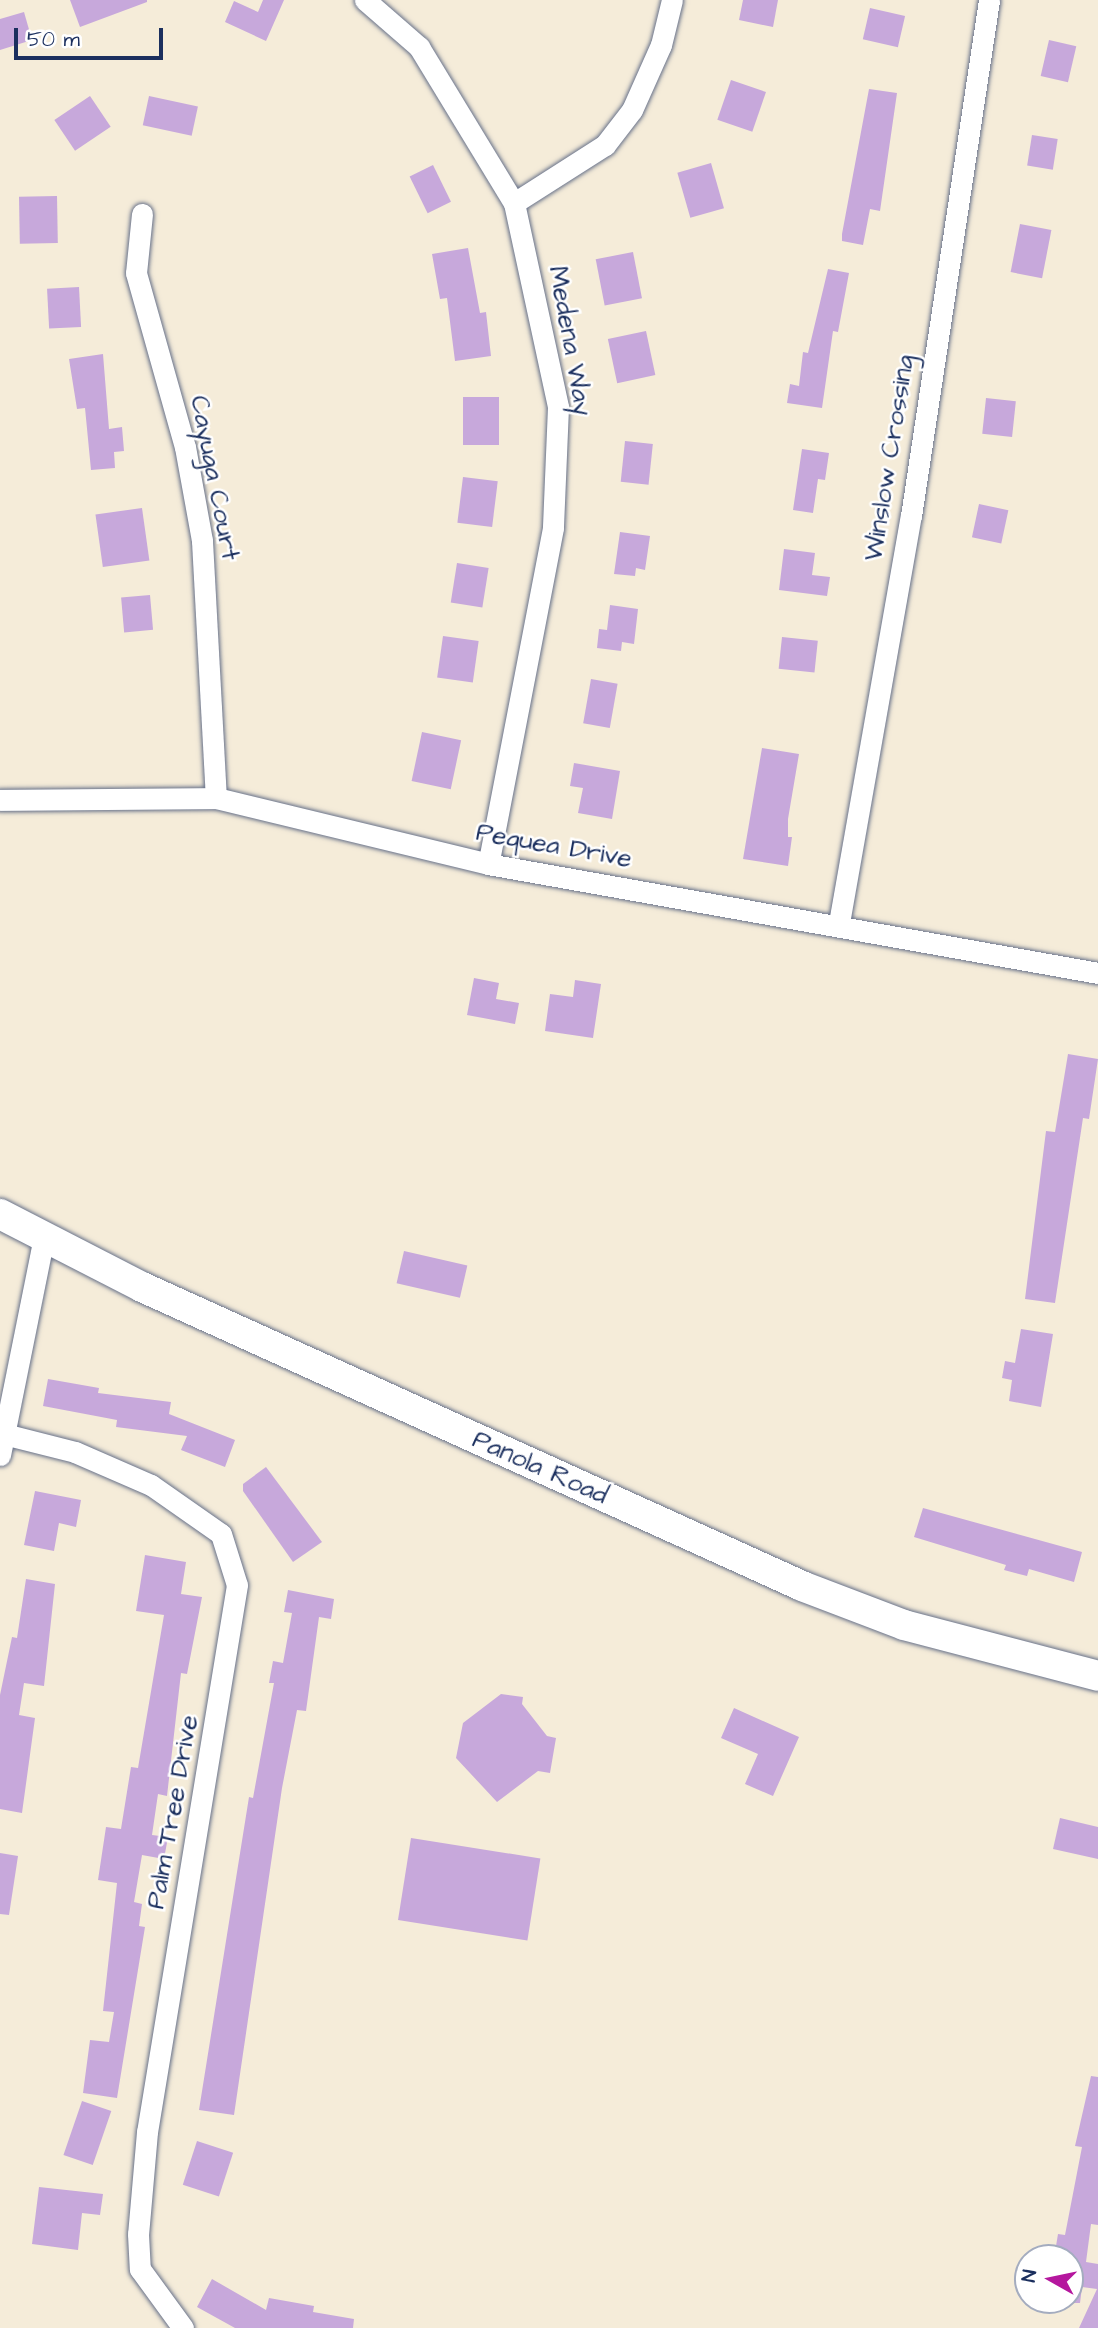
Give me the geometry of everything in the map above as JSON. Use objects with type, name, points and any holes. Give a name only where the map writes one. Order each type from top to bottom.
[{"type":"main road","name":"Panola Road","points":[[0,1214],[142,1287],[802,1586],[904,1625],[1098,1675]]},
{"type":"street","name":"Medena Way","points":[[365,0],[419,47],[514,203],[544,326],[558,420],[553,528],[488,864]]},
{"type":"street","points":[[514,203],[604,145],[632,110],[661,45],[673,0]]},
{"type":"street","name":"Winslow Crossing","points":[[839,923],[911,516],[989,0]]},
{"type":"street","name":"Cayuga Court","points":[[142,214],[136,273],[185,447],[202,541],[216,798]]},
{"type":"street","name":"Pequea Drive","points":[[0,800],[216,798],[488,864],[839,923],[1098,973]]},
{"type":"street","points":[[0,1455],[44,1236]]},
{"type":"street","name":"Palm Tree Drive","points":[[4,1434],[75,1452],[152,1485],[221,1534],[237,1585],[147,2132],[138,2234],[140,2269],[183,2328]]},
{"type":"building","points":[[70,0],[147,0],[147,2],[80,27]]},
{"type":"building","points":[[263,0],[284,0],[266,41],[225,22],[234,1],[258,12]]},
{"type":"building","points":[[743,0],[778,0],[773,27],[739,20]]},
{"type":"building","points":[[870,8],[905,16],[898,47],[863,39]]},
{"type":"building","points":[[24,12],[32,40],[0,50],[0,19]]},
{"type":"building","points":[[1049,40],[1076,46],[1068,82],[1041,76]]},
{"type":"building","points":[[731,80],[766,92],[752,132],[717,120]]},
{"type":"building","points":[[869,89],[897,93],[880,211],[870,209],[863,245],[842,241],[842,234]]},
{"type":"building","points":[[90,96],[111,127],[75,151],[54,120]]},
{"type":"building","points":[[149,96],[198,106],[192,136],[143,125]]},
{"type":"building","points":[[1032,135],[1058,139],[1053,170],[1027,166]]},
{"type":"building","points":[[711,163],[724,208],[690,218],[677,173]]},
{"type":"building","points":[[433,165],[451,202],[428,213],[410,176]]},
{"type":"building","points":[[57,196],[58,243],[20,244],[19,197]]},
{"type":"building","points":[[1020,224],[1051,230],[1042,278],[1011,272]]},
{"type":"building","points":[[468,248],[480,313],[486,312],[491,356],[455,361],[447,298],[440,299],[432,254]]},
{"type":"building","points":[[633,252],[642,298],[605,305],[596,259]]},
{"type":"building","points":[[828,269],[849,273],[838,332],[833,331],[822,408],[787,403],[790,384],[799,386],[803,352],[808,353]]},
{"type":"building","points":[[79,287],[81,327],[49,329],[47,289]]},
{"type":"building","points":[[646,331],[655,375],[617,383],[608,339]]},
{"type":"building","points":[[103,354],[109,429],[122,427],[124,451],[114,452],[115,468],[91,470],[85,408],[77,409],[69,359]]},
{"type":"building","points":[[463,397],[499,397],[499,445],[463,445]]},
{"type":"building","points":[[986,398],[1016,401],[1012,437],[982,434]]},
{"type":"building","points":[[625,441],[653,444],[649,485],[621,482]]},
{"type":"building","points":[[802,449],[829,453],[825,480],[818,479],[813,513],[793,510]]},
{"type":"building","points":[[463,477],[498,481],[492,527],[457,523]]},
{"type":"building","points":[[979,504],[1008,510],[1001,543],[972,537]]},
{"type":"building","points":[[142,508],[149,560],[103,567],[95,515]]},
{"type":"building","points":[[620,532],[650,536],[645,570],[636,568],[635,576],[614,574]]},
{"type":"building","points":[[784,549],[815,553],[812,575],[830,577],[827,596],[779,590]]},
{"type":"building","points":[[457,563],[489,568],[482,608],[451,603]]},
{"type":"building","points":[[150,595],[153,630],[124,632],[121,598]]},
{"type":"building","points":[[610,605],[638,609],[634,644],[622,642],[621,651],[597,648],[599,629],[607,630]]},
{"type":"building","points":[[443,636],[479,641],[473,683],[437,678]]},
{"type":"building","points":[[782,637],[818,641],[814,673],[779,669]]},
{"type":"building","points":[[591,679],[618,684],[610,728],[583,723]]},
{"type":"building","points":[[422,732],[461,740],[451,789],[412,781]]},
{"type":"building","points":[[762,748],[799,754],[788,819],[788,837],[792,837],[788,866],[743,859]]},
{"type":"building","points":[[574,763],[620,771],[612,819],[578,813],[583,788],[570,786]]},
{"type":"building","points":[[474,978],[499,983],[496,999],[519,1003],[515,1024],[467,1015]]},
{"type":"building","points":[[575,980],[601,984],[593,1038],[545,1031],[550,994],[573,997]]},
{"type":"building","points":[[1068,1054],[1098,1059],[1089,1119],[1083,1118],[1055,1303],[1025,1299],[1046,1131],[1055,1132]]},
{"type":"building","points":[[404,1251],[467,1266],[460,1298],[397,1283]]},
{"type":"building","points":[[1021,1329],[1053,1334],[1041,1407],[1009,1401],[1012,1380],[1002,1378],[1005,1361],[1015,1363]]},
{"type":"building","points":[[48,1379],[99,1388],[98,1393],[171,1402],[169,1414],[235,1440],[225,1467],[181,1450],[187,1436],[116,1427],[117,1420],[43,1406]]},
{"type":"building","points":[[266,1467],[322,1542],[293,1562],[243,1491],[243,1484]]},
{"type":"building","points":[[35,1491],[81,1500],[76,1527],[59,1523],[54,1551],[24,1545]]},
{"type":"building","points":[[923,1508],[1082,1552],[1074,1582],[1029,1569],[1027,1576],[1004,1570],[1006,1565],[914,1537]]},
{"type":"building","points":[[145,1555],[186,1562],[181,1594],[202,1597],[187,1674],[181,1673],[167,1796],[158,1794],[152,1835],[168,1837],[164,1859],[142,1855],[134,1902],[142,1904],[139,1926],[145,1927],[117,2098],[83,2093],[90,2040],[109,2042],[114,2012],[103,2011],[117,1883],[98,1880],[106,1827],[121,1829],[131,1767],[138,1768],[164,1615],[136,1611]]},
{"type":"building","points":[[26,1579],[55,1584],[44,1686],[24,1683],[19,1715],[35,1718],[22,1813],[0,1809],[0,1695],[12,1637],[17,1638]]},
{"type":"building","points":[[288,1590],[334,1599],[331,1619],[319,1617],[306,1711],[297,1710],[282,1788],[234,2115],[199,2110],[249,1797],[253,1798],[274,1683],[269,1683],[273,1661],[283,1663],[292,1613],[284,1612]]},
{"type":"building","points":[[501,1694],[523,1697],[522,1704],[547,1736],[556,1738],[550,1773],[538,1771],[497,1802],[456,1758],[463,1723]]},
{"type":"building","points":[[734,1708],[799,1737],[773,1796],[745,1784],[758,1754],[721,1738]]},
{"type":"building","points":[[1060,1818],[1098,1827],[1098,1859],[1053,1849]]},
{"type":"building","points":[[411,1838],[540,1858],[527,1940],[398,1920]]},
{"type":"building","points":[[0,1853],[18,1856],[9,1915],[0,1914]]},
{"type":"building","points":[[1091,2076],[1098,2077],[1098,2225],[1091,2224],[1086,2262],[1098,2264],[1098,2328],[1079,2328],[1097,2289],[1084,2287],[1084,2244],[1056,2244],[1058,2234],[1065,2235],[1082,2147],[1075,2146]]},
{"type":"building","points":[[82,2101],[111,2111],[93,2165],[63,2155]]},
{"type":"building","points":[[197,2141],[233,2153],[219,2196],[183,2185]]},
{"type":"building","points":[[39,2187],[103,2194],[100,2215],[82,2213],[78,2250],[32,2244]]},
{"type":"building","points":[[212,2279],[266,2310],[269,2298],[314,2306],[313,2312],[354,2319],[353,2328],[235,2328],[197,2307]]}]
